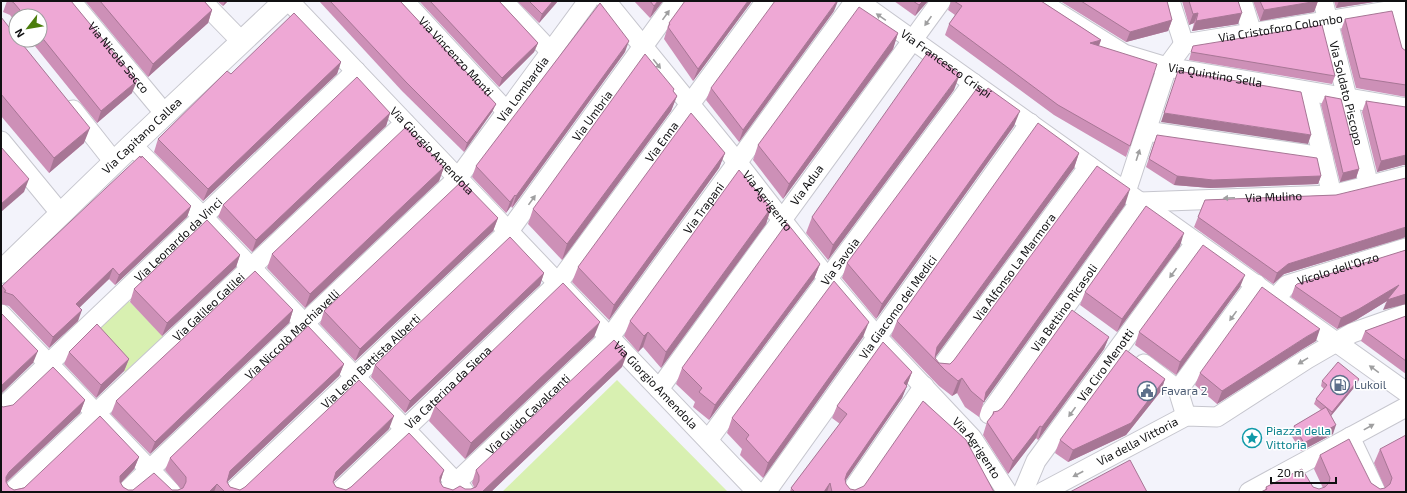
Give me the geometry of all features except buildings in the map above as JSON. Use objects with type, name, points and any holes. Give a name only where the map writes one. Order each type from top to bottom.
[{"type":"main road","name":"Via Capitano Callea","points":[[1,272],[114,162],[285,1]]},
{"type":"street","name":"Via Nicola Sacco","points":[[71,1],[165,114]]},
{"type":"street","points":[[202,1],[242,42]]},
{"type":"street","name":"Via Giorgio Amendola","points":[[289,1],[758,492]]},
{"type":"street","name":"Via Vincenzo Monti","points":[[404,1],[507,112]]},
{"type":"street","points":[[503,1],[551,52]]},
{"type":"street","name":"Via Lombardia","points":[[458,178],[588,1]]},
{"type":"street","name":"Via Agrigento","points":[[606,1],[737,162],[828,279],[877,337],[972,438],[1007,492]]},
{"type":"street","name":"Via Umbria","points":[[509,232],[676,1]]},
{"type":"street","name":"Via Enna","points":[[558,283],[766,1]]},
{"type":"street","name":"Via Francesco Crispi","points":[[856,1],[1337,342],[1405,405]]},
{"type":"street","name":"Via Trapani","points":[[610,337],[856,1]]},
{"type":"street","name":"Via Adua","points":[[659,389],[942,1]]},
{"type":"street","name":"Via Quintino Sella","points":[[1039,1],[1124,54],[1167,67],[1349,100],[1406,108]]},
{"type":"street","points":[[1167,67],[1184,44],[1170,1]]},
{"type":"street","points":[[1242,1],[1252,33]]},
{"type":"street","name":"Via Soldato Piscopo","points":[[1324,1],[1330,20],[1369,186]]},
{"type":"street","points":[[1399,6],[1406,52]]},
{"type":"street","name":"Via Cristoforo Colombo","points":[[1184,44],[1330,20],[1399,6]]},
{"type":"street","name":"Via Bettino Ricasoli","points":[[988,414],[1071,311],[1133,197],[1146,131],[1167,67]]},
{"type":"street","name":"Via Leonardo da Vinci","points":[[1,409],[356,71]]},
{"type":"street","name":"Via Savoia","points":[[708,440],[973,83]]},
{"type":"street","points":[[1308,92],[1332,194]]},
{"type":"street","points":[[60,95],[114,162]]},
{"type":"street","name":"Via Galileo Galilei","points":[[12,492],[405,123]]},
{"type":"street","name":"Via Giacomo dei Medici","points":[[766,492],[1030,123]]},
{"type":"street","points":[[1146,131],[1323,157]]},
{"type":"street","points":[[1,141],[61,214]]},
{"type":"street","points":[[132,145],[203,217],[405,429],[456,489]]},
{"type":"street","name":"Via Alfonso La Marmora","points":[[940,369],[1089,166]]},
{"type":"street","name":"Via Mulino","points":[[1133,197],[1332,194],[1406,176]]},
{"type":"street","name":"Via Niccolò Machiavelli","points":[[126,492],[458,178]]},
{"type":"street","name":"Via Leon Battista Alberti","points":[[233,492],[509,232]]},
{"type":"street","name":"Via Ciro Menotti","points":[[1023,492],[1036,461],[1113,342],[1196,242]]},
{"type":"street","name":"Vicolo dell'Orzo","points":[[1275,299],[1288,285],[1406,248]]},
{"type":"street","name":"Via Caterina da Siena","points":[[339,492],[558,283]]},
{"type":"street","points":[[1178,390],[1256,284]]},
{"type":"street","points":[[1,314],[171,492]]},
{"type":"street","name":"Via della Vittoria","points":[[1044,492],[1186,416],[1217,417],[1352,333],[1406,314]]},
{"type":"street","name":"Via Guido Cavalcanti","points":[[456,489],[610,337]]},
{"type":"street","points":[[1113,342],[1178,390],[1186,416]]},
{"type":"street","points":[[851,492],[924,386]]},
{"type":"street","points":[[1249,492],[1304,471],[1350,437],[1405,405]]},
{"type":"street","points":[[1350,437],[1376,492]]},
{"type":"green space","points":[[125,297],[165,338],[127,374],[88,332]]},
{"type":"green space","points":[[617,380],[728,492],[502,492]]},
{"type":"place","name":"Lukoil","points":[[1340,385]]},
{"type":"place","name":"Favara 2","points":[[1147,391]]},
{"type":"place","name":"Piazza della Vittoria","points":[[1252,438]]}]
